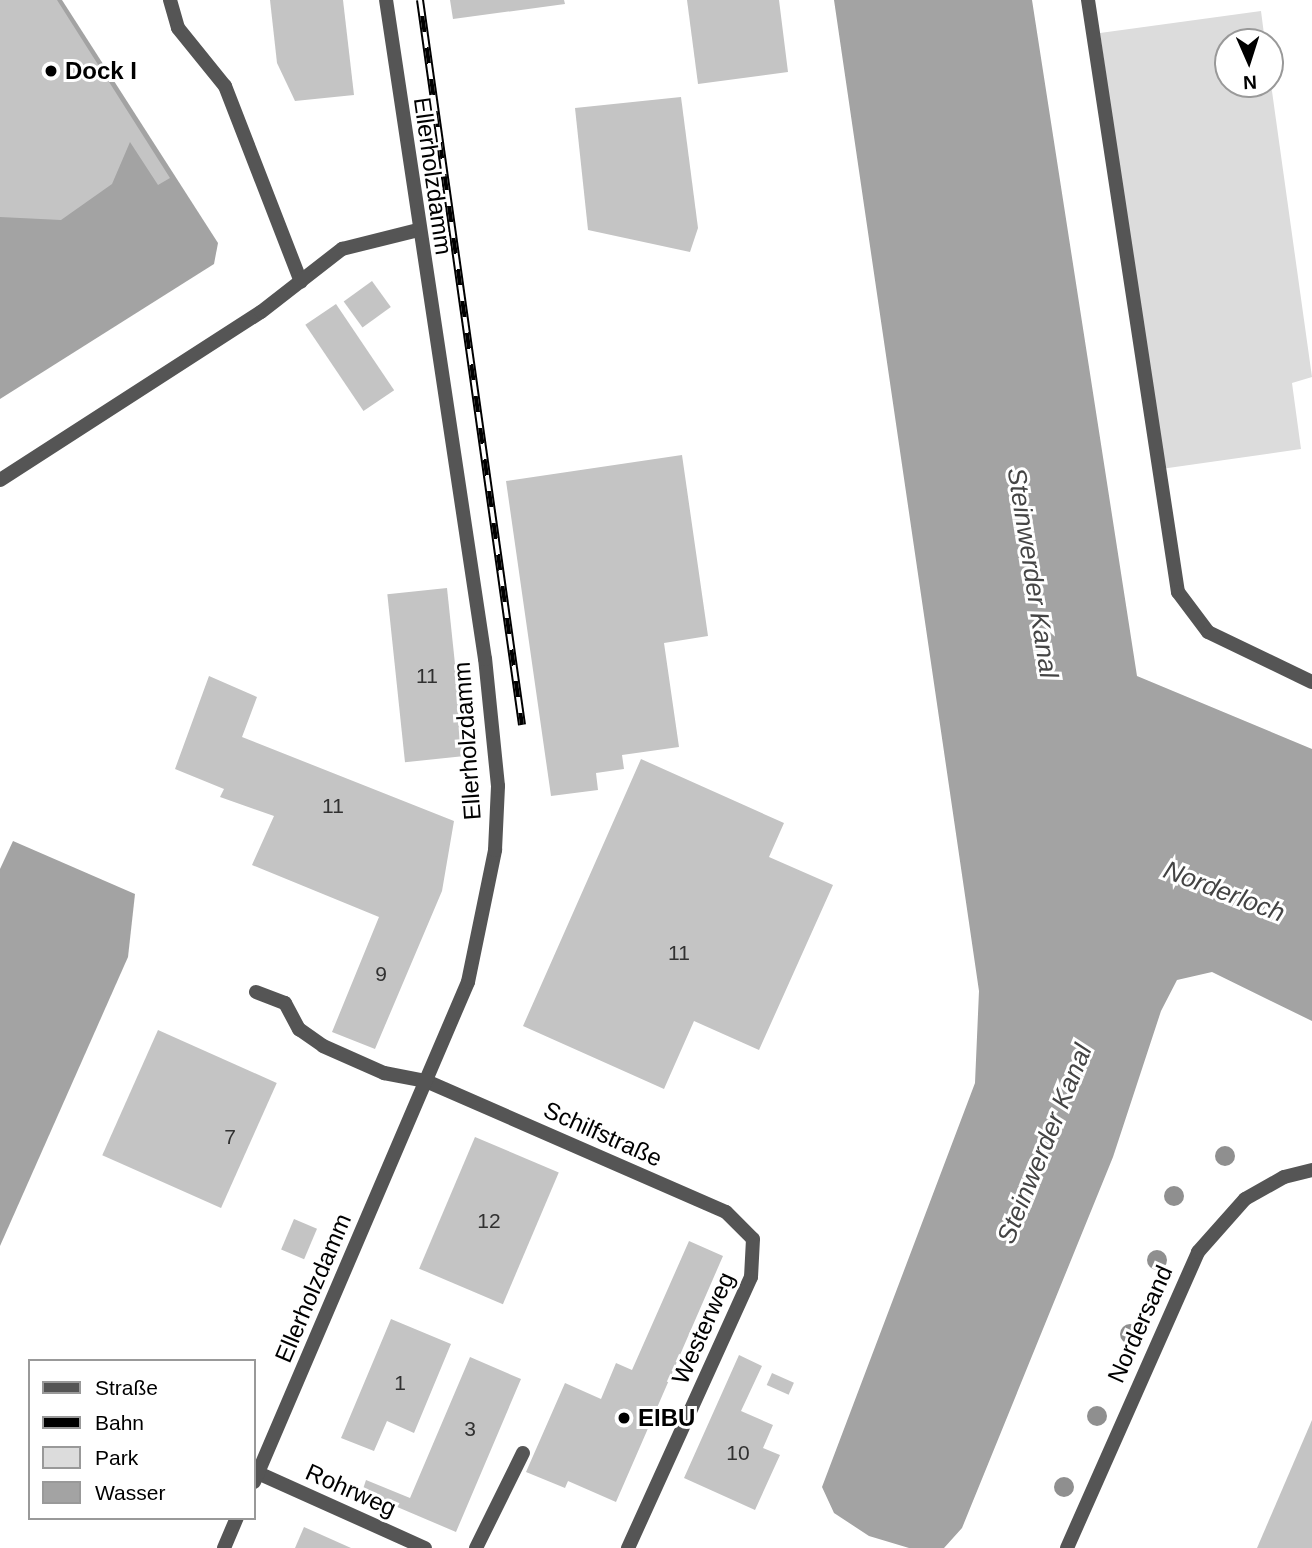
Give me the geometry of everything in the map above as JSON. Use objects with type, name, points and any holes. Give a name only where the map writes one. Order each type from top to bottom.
[{"type":"street","points":[[170,0],[178,28],[225,86],[301,282]]},
{"type":"street","name":"Ellerholzdamm","points":[[256,1477],[426,1081],[477,952],[491,888],[498,786],[485,659],[418,230],[386,0]]},
{"type":"street","points":[[1088,0],[1178,592],[1208,632],[1312,682]]},
{"type":"street","points":[[0,480],[301,282],[342,249],[418,230]]},
{"type":"street","name":"Schilfstraße","points":[[256,992],[285,1003],[299,1029],[323,1046],[384,1073],[426,1081],[726,1212],[753,1239]]},
{"type":"street","name":"Nordersand","points":[[1067,1548],[1198,1252],[1245,1199],[1284,1177],[1312,1170]]},
{"type":"street","name":"Westerweg","points":[[628,1548],[751,1277],[753,1239]]},
{"type":"street","points":[[476,1548],[523,1453]]},
{"type":"street","name":"Rohrweg","points":[[256,1477],[425,1548]]},
{"type":"street","points":[[224,1548],[236,1520]]},
{"type":"green space","points":[[1261,11],[1263,28],[1214,28],[1214,98],[1273,98],[1312,377],[1292,383],[1301,449],[1161,469],[1100,33]]},
{"type":"water","points":[[0,0],[62,0],[218,243],[214,264],[0,399]]},
{"type":"water","points":[[834,0],[1032,0],[1137,676],[1312,749],[1312,1021],[1212,972],[1177,980],[1161,1011],[1113,1157],[962,1528],[944,1548],[909,1548],[869,1536],[834,1513],[822,1487],[975,1083],[979,991]]},
{"type":"water","points":[[13,841],[135,894],[128,957],[0,1246],[0,869]]},
{"type":"building","name":"Dock I","points":[[0,0],[57,0],[170,178],[158,185],[130,142],[112,184],[61,220],[0,217]]},
{"type":"building","points":[[270,0],[343,0],[354,95],[295,101],[277,63]]},
{"type":"building","points":[[450,0],[564,0],[565,4],[453,19]]},
{"type":"building","points":[[687,0],[779,0],[788,72],[698,84]]},
{"type":"building","points":[[681,97],[698,228],[690,252],[588,230],[575,108]]},
{"type":"building","points":[[372,281],[391,307],[362,327],[344,302]]},
{"type":"building","points":[[336,304],[394,390],[363,411],[305,325]]},
{"type":"building","points":[[682,455],[708,636],[664,643],[679,747],[622,755],[624,769],[596,773],[598,790],[551,796],[506,481]]},
{"type":"building","points":[[447,588],[465,756],[405,762],[387,594]]},
{"type":"building","points":[[209,676],[257,697],[242,737],[454,821],[442,891],[375,1049],[332,1032],[379,917],[252,865],[274,816],[220,797],[224,789],[175,769]]},
{"type":"building","points":[[641,759],[784,823],[769,857],[833,885],[759,1050],[694,1021],[664,1089],[523,1026]]},
{"type":"building","points":[[158,1030],[277,1083],[221,1208],[102,1155]]},
{"type":"building","points":[[475,1137],[559,1173],[503,1304],[419,1269]]},
{"type":"building","points":[[294,1219],[317,1229],[304,1259],[281,1249]]},
{"type":"building","points":[[689,1241],[723,1256],[616,1502],[568,1481],[565,1488],[526,1472],[565,1383],[601,1399],[616,1363],[632,1370]]},
{"type":"building","points":[[391,1319],[451,1344],[414,1433],[387,1421],[374,1451],[341,1438]]},
{"type":"building","points":[[739,1355],[762,1366],[741,1411],[773,1425],[763,1448],[780,1455],[755,1510],[684,1478]]},
{"type":"building","points":[[470,1357],[521,1379],[456,1532],[362,1492],[366,1480],[410,1498]]},
{"type":"building","points":[[772,1373],[794,1383],[789,1395],[767,1385]]},
{"type":"building","points":[[1312,1420],[1312,1548],[1257,1548]]},
{"type":"building","points":[[304,1527],[351,1548],[295,1548]]},
{"type":"railway","points":[[420,0],[522,725]]},
{"type":"place","name":"Dock I","points":[[51,71]]},
{"type":"place","name":"EIBU","points":[[624,1418]]},
{"type":"water label","name":"Steinwerder Kanal","points":[[1032,573]]},
{"type":"water label","name":"Norderloch","points":[[1224,892]]},
{"type":"water label","name":"Steinwerder Kanal","points":[[1045,1144]]}]
